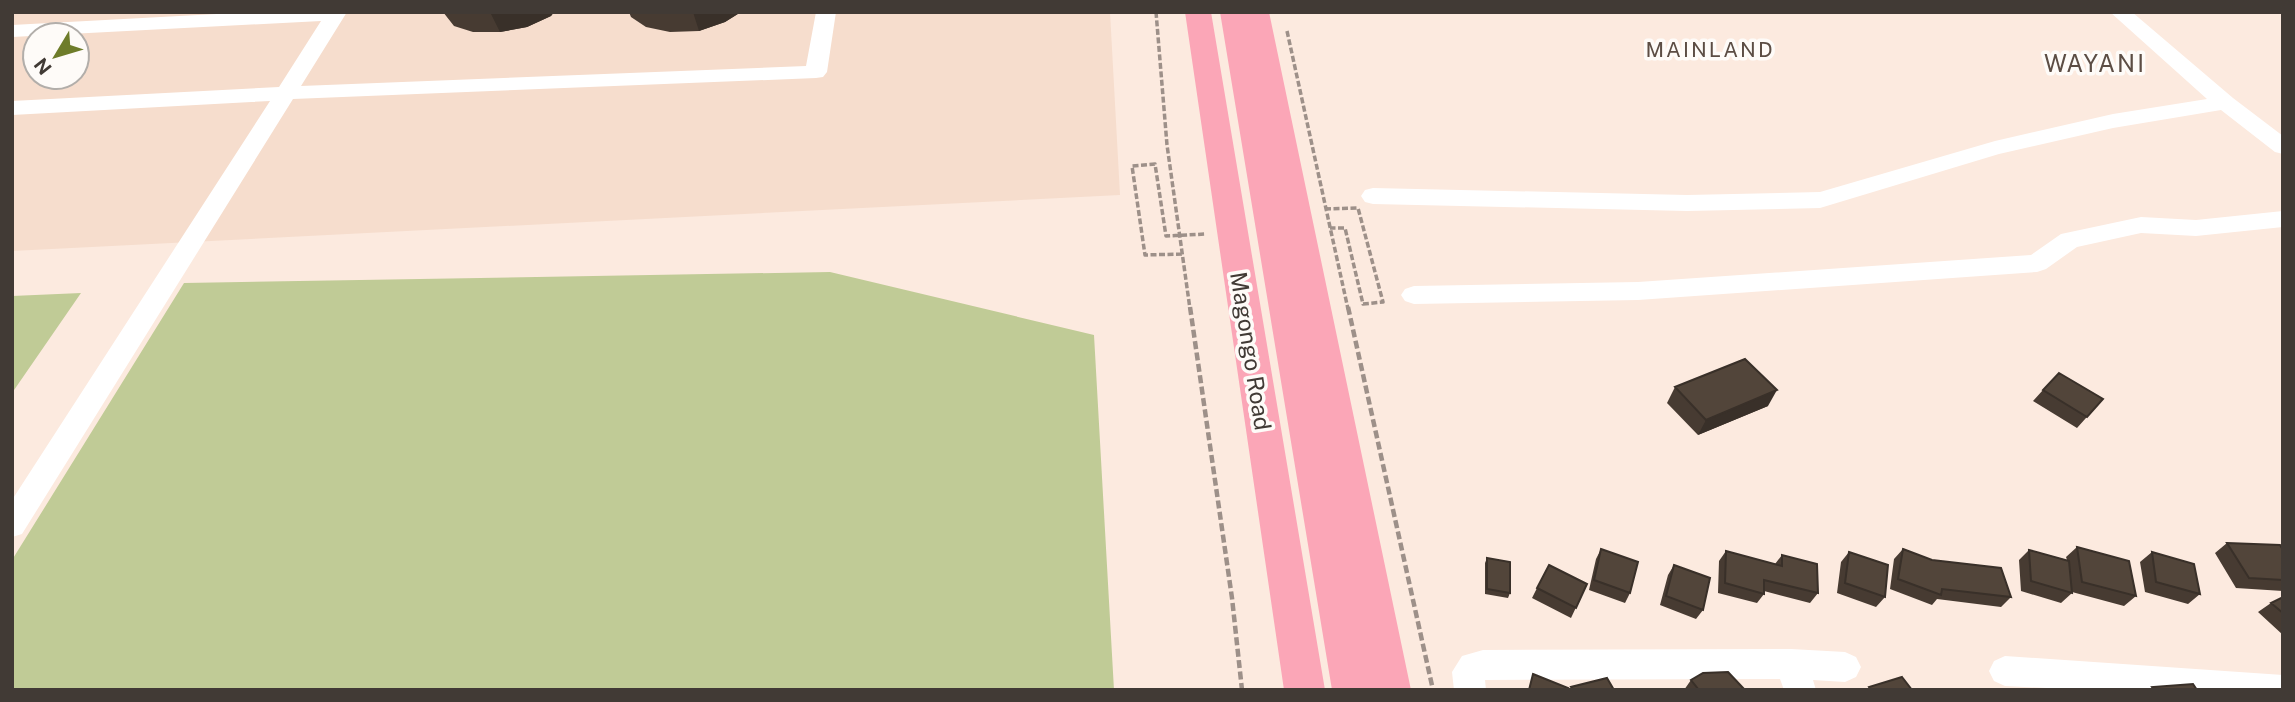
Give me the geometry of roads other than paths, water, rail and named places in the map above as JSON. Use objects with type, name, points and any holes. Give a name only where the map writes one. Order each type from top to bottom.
[{"type":"main road","name":"Magongo Road","points":[[1198,12],[1305,690]]},
{"type":"main road","name":"Magongo Road","points":[[1233,12],[1353,690]]},
{"type":"main road","points":[[1256,12],[1391,690]]},
{"type":"street","points":[[2120,12],[2225,103],[2283,147]]},
{"type":"street","points":[[12,525],[337,13]]},
{"type":"street","points":[[1373,196],[1687,203],[1820,200],[1995,148],[2113,121],[2225,103]]},
{"type":"street","points":[[1414,295],[1638,291],[2037,263],[2070,240],[2141,225],[2196,228],[2283,219]]},
{"type":"street","points":[[1470,690],[1468,672],[1473,666],[1483,665],[1796,677],[1845,667]]},
{"type":"street","points":[[2005,671],[2067,681],[2283,690]]},
{"type":"lane","points":[[12,108],[286,93],[816,72],[826,12]]},
{"type":"lane","points":[[12,31],[337,13]]},
{"type":"district","name":"MAINLAND","points":[[1710,49]]},
{"type":"district","name":"WAYANI","points":[[2095,63]]}]
